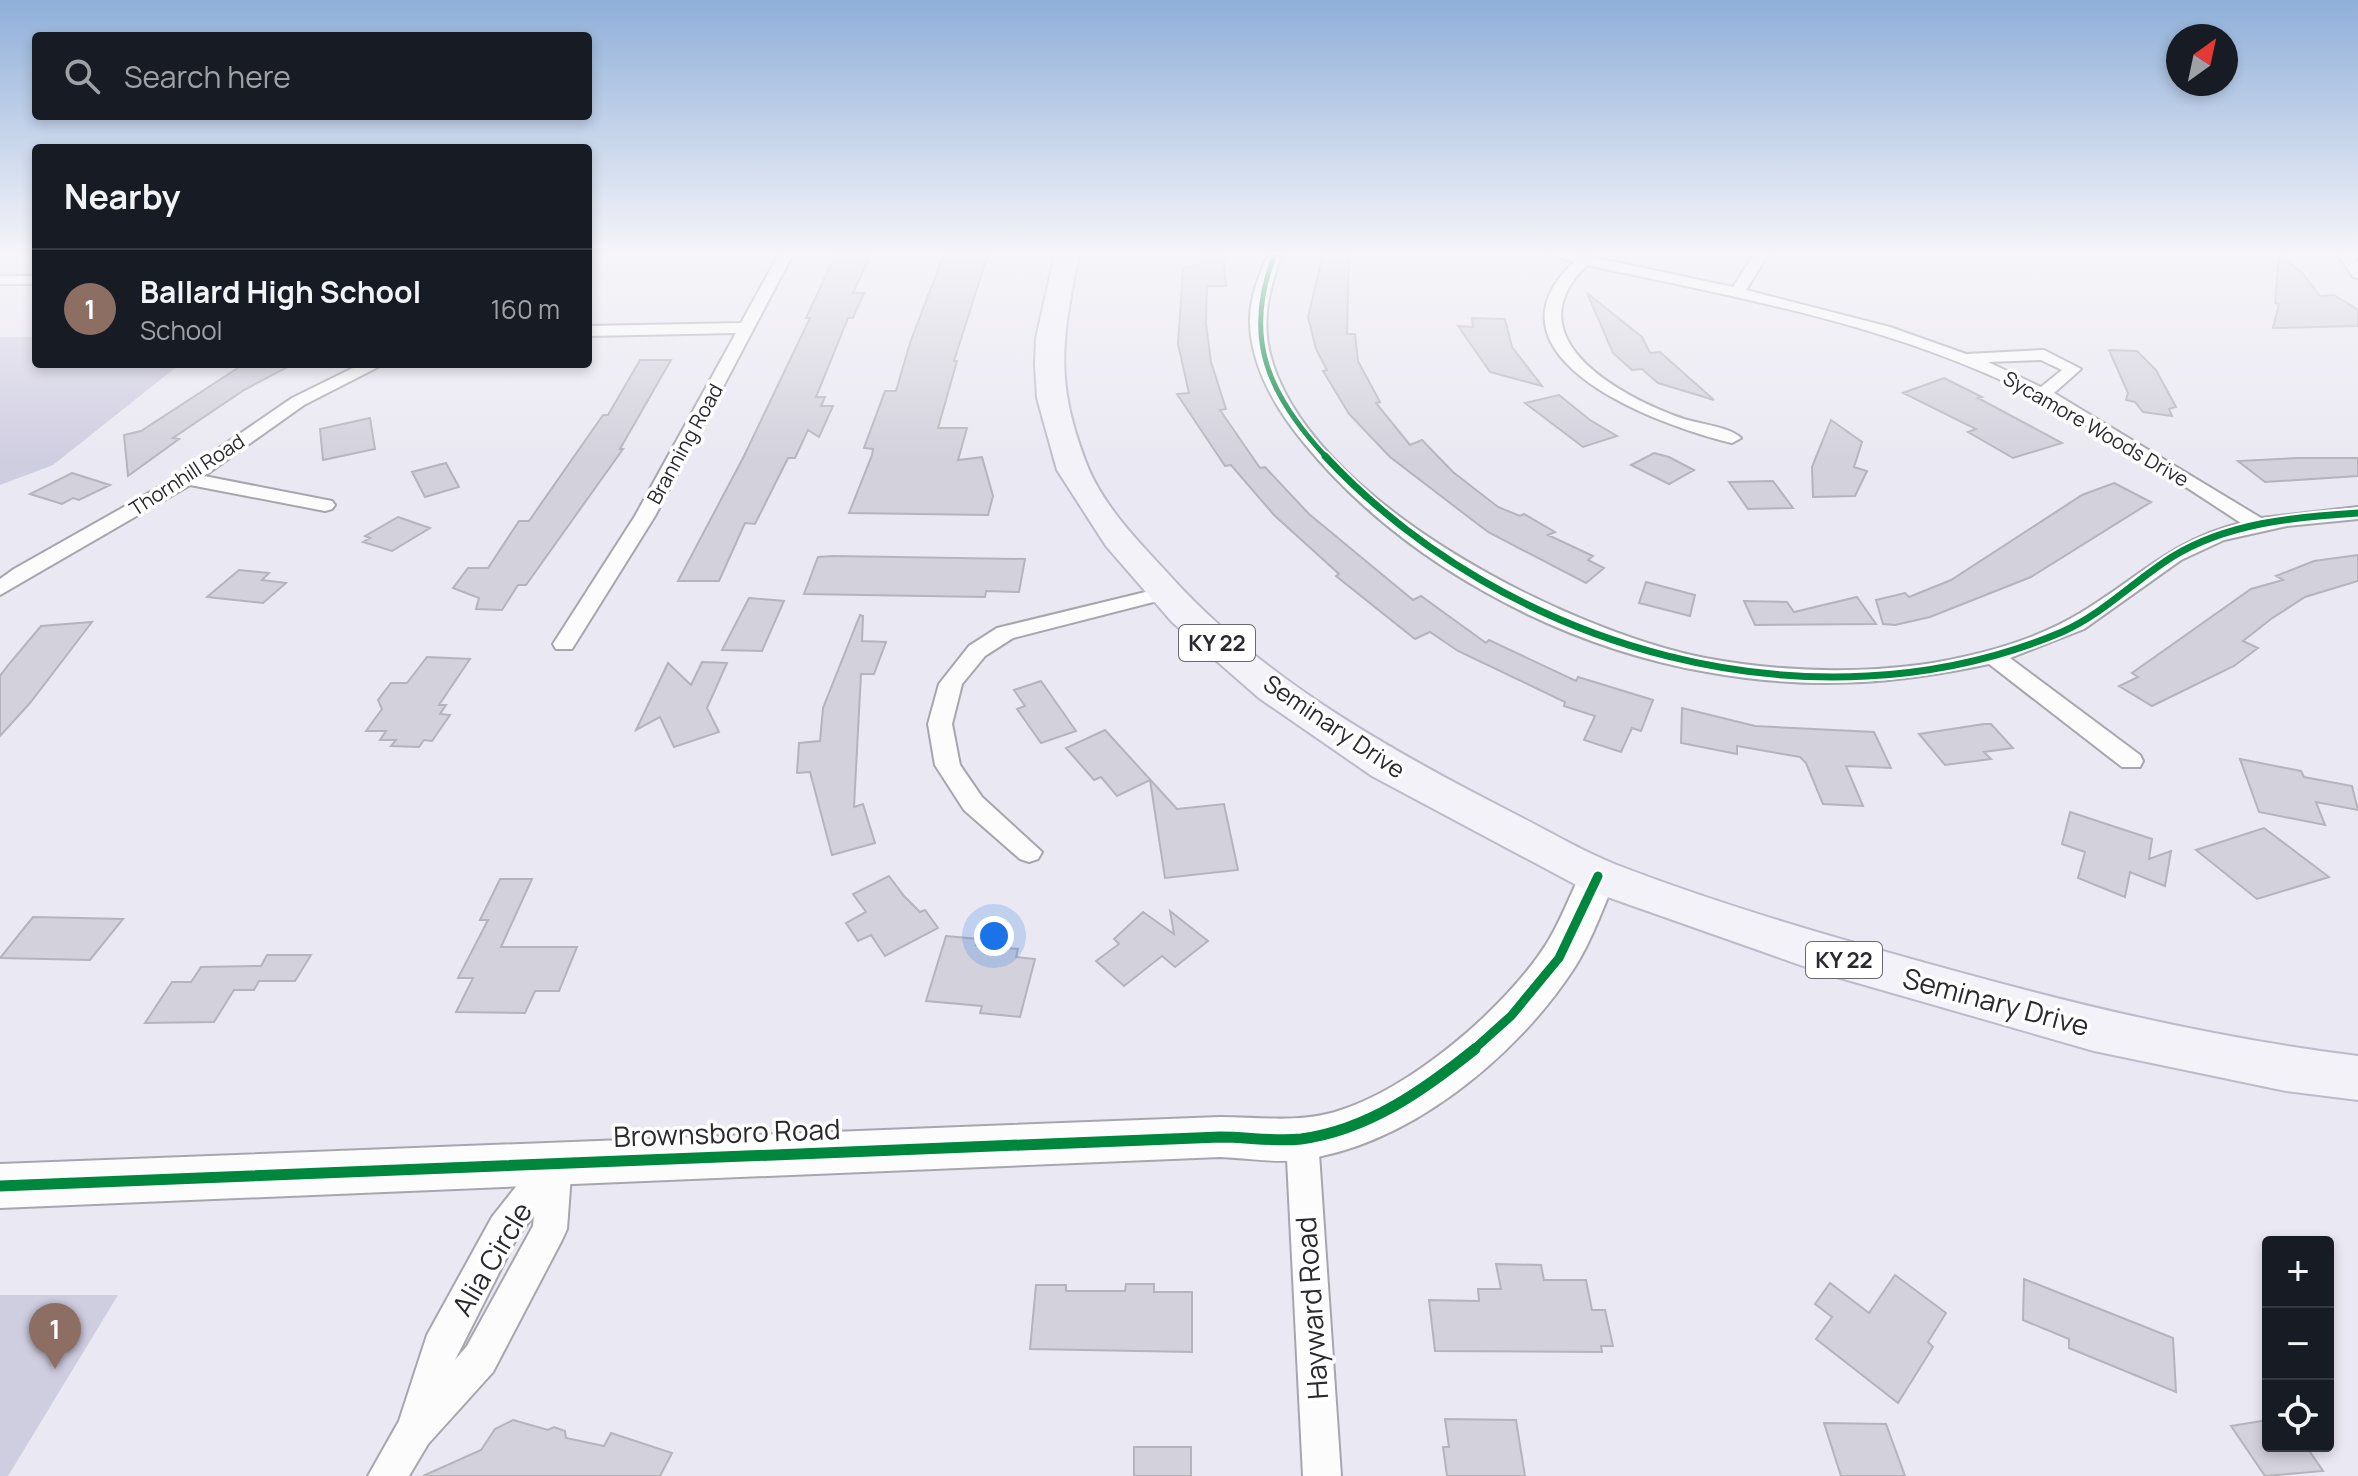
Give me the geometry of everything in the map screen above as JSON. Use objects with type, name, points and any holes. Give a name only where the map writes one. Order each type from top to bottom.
[{"type":"main road","name":"Seminary Drive","points":[[1052,323],[1049,338],[1051,398],[1060,435],[1073,470],[1118,539],[1166,593],[1224,650],[1273,689],[1386,766],[1598,876],[1823,954],[2094,1030],[2286,1069],[2358,1078]]},
{"type":"street","name":"Branning Road","points":[[564,644],[602,589],[749,323]]},
{"type":"street","points":[[1261,323],[1261,346],[1270,377],[1287,409],[1331,464],[1368,500],[1414,537],[1484,581],[1590,633],[1638,649],[1732,672],[1793,678],[1879,678],[1928,672],[1993,656],[2084,622],[2176,554],[2257,524],[2358,513]]},
{"type":"street","points":[[1555,323],[1561,340],[1579,366],[1635,408],[1732,438]]},
{"type":"street","name":"Sycamore Woods Drive","points":[[1860,323],[1963,358],[2042,395],[2257,524]]},
{"type":"street","points":[[592,331],[746,328]]},
{"type":"street","points":[[1963,358],[2044,355],[2073,369],[2042,395]]},
{"type":"street","name":"Thornhill Road","points":[[0,589],[45,559],[187,479],[306,393],[366,368]]},
{"type":"street","points":[[187,479],[325,505]]},
{"type":"street","points":[[1029,852],[996,825],[958,786],[945,760],[941,707],[949,681],[961,664],[979,648],[1010,631],[1166,593]]},
{"type":"street","points":[[1993,656],[2131,761]]},
{"type":"street","name":"Brownsboro Road","points":[[0,1186],[556,1161],[1220,1137],[1302,1139],[1386,1110],[1442,1077],[1515,1014],[1561,956],[1598,876]]},
{"type":"street","name":"Hayward Road","points":[[1302,1139],[1322,1476]]},
{"type":"street","name":"Alia Circle","points":[[387,1476],[415,1431],[480,1359],[550,1229],[556,1161]]},
{"type":"shaded area","points":[[0,337],[32,337],[32,368],[175,368],[53,465],[0,485]]},
{"type":"shaded area","points":[[0,1295],[118,1295],[8,1476],[0,1476]]},
{"type":"building","points":[[808,323],[846,323],[816,397],[825,397],[821,406],[833,406],[819,437],[808,430],[795,458],[788,458],[755,524],[745,523],[719,581],[678,581],[744,456]]},
{"type":"building","points":[[918,323],[966,323],[938,428],[967,428],[958,460],[982,457],[993,496],[988,515],[849,513],[872,455],[873,449],[864,448],[885,391],[896,391]]},
{"type":"building","points":[[1179,323],[1206,323],[1211,362],[1226,409],[1220,410],[1260,468],[1265,467],[1309,514],[1413,600],[1421,596],[1486,643],[1489,640],[1576,681],[1578,677],[1653,700],[1641,731],[1632,728],[1621,752],[1584,740],[1595,716],[1564,706],[1565,702],[1458,651],[1430,632],[1415,639],[1336,576],[1339,574],[1274,515],[1231,465],[1225,466],[1177,394],[1189,393],[1178,344]]},
{"type":"building","points":[[1309,323],[1347,323],[1347,334],[1355,334],[1358,361],[1380,402],[1376,403],[1410,445],[1422,440],[1453,472],[1498,507],[1520,516],[1524,514],[1555,532],[1548,535],[1593,556],[1588,560],[1604,568],[1586,583],[1488,532],[1390,457],[1349,414],[1323,371],[1327,370],[1316,349]]},
{"type":"building","points":[[1473,323],[1506,323],[1512,347],[1542,386],[1490,372],[1458,326],[1473,327]]},
{"type":"building","points":[[1600,323],[1624,323],[1642,337],[1650,353],[1660,352],[1714,400],[1658,383],[1642,369],[1632,370],[1613,353]]},
{"type":"building","points":[[2274,323],[2358,323],[2358,326],[2273,328]]},
{"type":"building","points":[[2109,350],[2137,351],[2156,370],[2176,407],[2169,409],[2172,416],[2143,412],[2135,402],[2126,400],[2128,393]]},
{"type":"building","points":[[640,360],[671,360],[620,449],[623,449],[526,585],[518,585],[502,610],[476,609],[479,598],[453,588],[468,568],[488,568],[519,521],[529,521],[603,415],[608,415]]},
{"type":"building","points":[[238,368],[285,368],[244,390],[173,438],[179,439],[128,476],[124,435],[141,431]]},
{"type":"building","points":[[1944,378],[2062,443],[2013,458],[1968,432],[1976,429],[1903,393]]},
{"type":"building","points":[[1559,395],[1590,420],[1617,436],[1583,447],[1525,403]]},
{"type":"building","points":[[370,418],[375,449],[323,460],[320,429]]},
{"type":"building","points":[[1831,420],[1862,442],[1854,467],[1867,471],[1855,496],[1813,497],[1812,467]]},
{"type":"building","points":[[1654,453],[1694,470],[1669,484],[1631,465]]},
{"type":"building","points":[[2358,458],[2358,476],[2265,482],[2238,461]]},
{"type":"building","points":[[446,463],[459,487],[425,497],[412,472]]},
{"type":"building","points":[[72,473],[110,485],[79,500],[73,498],[62,504],[30,494]]},
{"type":"building","points":[[1773,481],[1793,508],[1748,509],[1729,482]]},
{"type":"building","points":[[2114,483],[2151,502],[2031,577],[1930,617],[1895,625],[1883,624],[1876,600],[1905,593],[1909,597],[1951,580],[2082,495]]},
{"type":"building","points":[[398,517],[430,528],[392,551],[363,542],[370,538],[365,536]]},
{"type":"building","points":[[2358,555],[2358,581],[2305,597],[2271,619],[2243,641],[2258,648],[2234,666],[2152,706],[2119,686],[2138,677],[2132,673],[2251,589],[2283,580],[2276,576],[2314,561]]},
{"type":"building","points":[[818,557],[1025,559],[1019,592],[986,591],[985,597],[804,594]]},
{"type":"building","points":[[239,570],[269,573],[262,580],[286,583],[263,603],[207,597]]},
{"type":"building","points":[[1646,582],[1695,595],[1690,616],[1639,603]]},
{"type":"building","points":[[1857,597],[1876,624],[1755,625],[1744,601],[1787,602],[1794,612]]},
{"type":"building","points":[[749,598],[784,601],[762,651],[722,650]]},
{"type":"building","points":[[860,615],[863,616],[862,641],[886,642],[874,674],[861,674],[854,807],[863,804],[875,843],[832,855],[810,772],[797,773],[799,743],[820,741],[823,708]]},
{"type":"building","points":[[92,622],[30,703],[0,736],[0,676],[9,664],[41,626]]},
{"type":"building","points":[[427,657],[470,659],[439,705],[446,705],[440,714],[450,715],[432,741],[424,740],[419,747],[391,746],[396,740],[380,740],[386,731],[366,731],[382,709],[378,700],[391,683],[407,683]]},
{"type":"building","points":[[702,662],[727,663],[707,708],[719,732],[674,747],[660,717],[636,730],[668,663],[691,685]]},
{"type":"building","points":[[1041,681],[1076,731],[1041,743],[1017,709],[1025,706],[1014,690]]},
{"type":"building","points":[[1682,708],[1755,726],[1874,732],[1891,768],[1846,766],[1863,806],[1823,804],[1806,763],[1800,757],[1737,746],[1737,754],[1681,743]]},
{"type":"building","points":[[1991,724],[2013,748],[1984,752],[1991,759],[1945,765],[1919,734]]},
{"type":"building","points":[[1105,730],[1177,809],[1224,804],[1238,870],[1165,878],[1150,780],[1117,796],[1101,777],[1094,780],[1066,748]]},
{"type":"building","points":[[2240,759],[2301,771],[2304,777],[2352,786],[2358,810],[2316,802],[2325,825],[2259,812]]},
{"type":"building","points":[[2070,812],[2152,839],[2149,859],[2171,851],[2165,886],[2130,872],[2125,897],[2078,878],[2085,852],[2062,844]]},
{"type":"building","points":[[2264,828],[2329,877],[2257,899],[2196,850]]},
{"type":"building","points":[[889,876],[920,912],[925,910],[938,928],[885,956],[871,935],[858,941],[846,923],[866,912],[853,894]]},
{"type":"building","points":[[500,879],[532,879],[501,947],[577,947],[559,991],[535,991],[525,1013],[456,1012],[473,978],[458,978],[488,920],[480,920]]},
{"type":"building","points":[[1170,911],[1208,941],[1175,967],[1162,956],[1124,986],[1096,961],[1119,944],[1114,939],[1143,912],[1174,934]]},
{"type":"building","points":[[33,917],[123,919],[90,960],[0,958]]},
{"type":"building","points":[[946,936],[978,939],[976,945],[1018,949],[1016,957],[1035,959],[1020,1017],[980,1013],[982,1006],[926,1001]]},
{"type":"building","points":[[267,955],[311,955],[295,981],[259,981],[254,990],[234,990],[214,1022],[145,1023],[172,982],[191,982],[201,967],[261,966]]},
{"type":"building","points":[[1496,1264],[1541,1265],[1544,1280],[1586,1280],[1592,1310],[1605,1310],[1613,1346],[1601,1346],[1602,1352],[1435,1351],[1429,1300],[1479,1301],[1478,1289],[1501,1289]]},
{"type":"building","points":[[1895,1275],[1946,1313],[1928,1342],[1933,1347],[1898,1403],[1816,1339],[1832,1317],[1815,1304],[1830,1283],[1869,1313]]},
{"type":"building","points":[[2024,1279],[2173,1338],[2176,1392],[2069,1348],[2069,1339],[2023,1320]]},
{"type":"building","points":[[1126,1284],[1154,1284],[1154,1292],[1192,1292],[1192,1352],[1030,1349],[1036,1285],[1066,1285],[1066,1291],[1125,1291]]},
{"type":"building","points":[[1445,1419],[1516,1420],[1525,1476],[1447,1476],[1443,1447],[1449,1447]]},
{"type":"building","points":[[513,1420],[548,1430],[554,1427],[565,1431],[566,1438],[604,1446],[611,1433],[672,1453],[660,1476],[423,1476],[481,1450],[495,1429]]},
{"type":"building","points":[[2262,1421],[2262,1452],[2310,1452],[2323,1471],[2265,1476],[2231,1426]]},
{"type":"building","points":[[1824,1423],[1886,1424],[1905,1476],[1841,1476]]},
{"type":"building","points":[[1134,1447],[1191,1447],[1191,1476],[1134,1476]]},
{"type":"cycle path","points":[[1258,323],[1261,350],[1270,377],[1300,427],[1359,491],[1391,519],[1498,589],[1565,621],[1633,646],[1704,665],[1775,675],[1847,678],[1919,672],[1991,657],[2077,625],[2174,556],[2217,536],[2287,520],[2358,513]]},
{"type":"cycle path","points":[[0,1186],[1220,1137],[1300,1139],[1335,1132],[1371,1118],[1445,1073],[1479,1045],[1511,1016],[1559,958],[1598,876]]},
{"type":"place","name":"Ballard High School","points":[[55,1369]]}]
